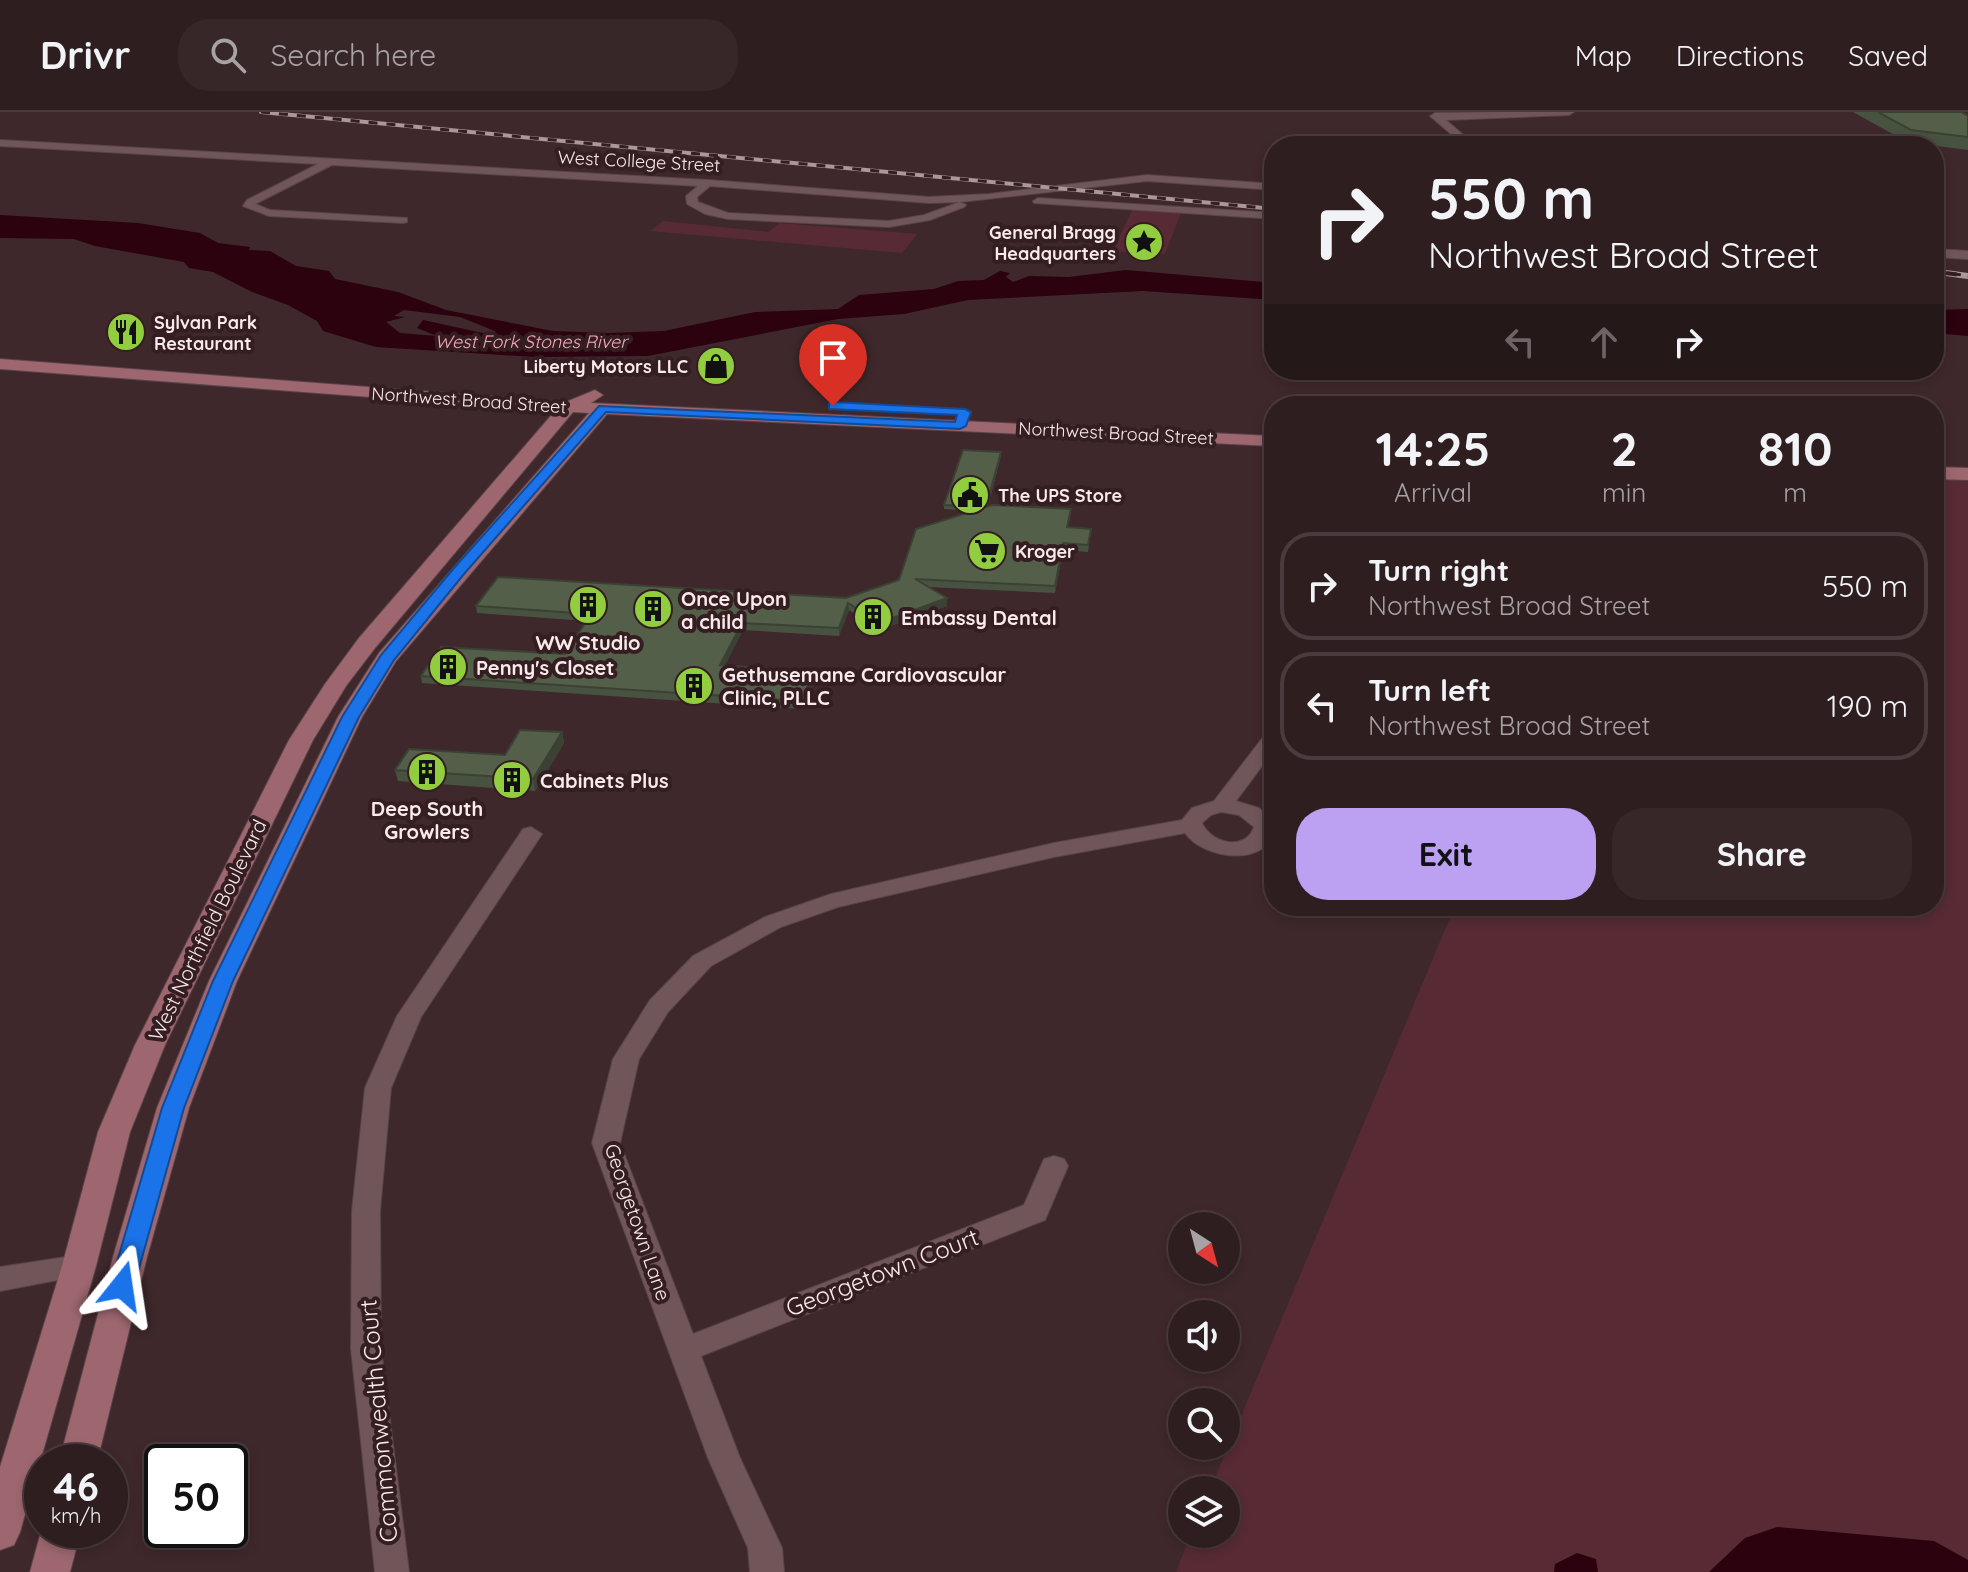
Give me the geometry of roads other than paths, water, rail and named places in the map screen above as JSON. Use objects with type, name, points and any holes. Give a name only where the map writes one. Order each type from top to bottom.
[{"type":"main road","name":"Northwest Broad Street","points":[[0,352],[599,402],[1095,425],[1264,427]]},
{"type":"main road","name":"Northwest Broad Street","points":[[0,364],[568,407],[599,402]]},
{"type":"main road","points":[[181,380],[199,368]]},
{"type":"main road","name":"West Northfield Boulevard","points":[[83,1444],[130,1257],[173,1108],[214,1005],[350,717],[387,658],[599,402]]},
{"type":"main road","name":"West Northfield Boulevard","points":[[0,1532],[79,1266],[114,1132],[169,1007],[301,740],[336,684],[367,643],[568,407]]},
{"type":"main road","name":"Northwest Broad Street","points":[[1095,425],[1264,440]]},
{"type":"main road","points":[[1944,459],[1968,460]]},
{"type":"main road","points":[[1944,473],[1968,474]]},
{"type":"main road","points":[[169,1007],[214,1005]]},
{"type":"main road","points":[[50,1572],[56,1548]]},
{"type":"street","points":[[1434,115],[1569,112]]},
{"type":"street","points":[[1434,115],[1459,136]]},
{"type":"street","name":"West College Street","points":[[0,143],[708,183],[929,200],[989,197],[1147,178],[1264,186]]},
{"type":"street","points":[[331,162],[251,202],[249,206],[258,212],[403,220]]},
{"type":"street","points":[[708,183],[691,196],[693,204],[709,212],[868,224],[910,222],[953,207],[991,201],[1045,201],[1264,215]]},
{"type":"street","points":[[1944,254],[1968,255]]},
{"type":"street","points":[[1221,806],[1264,749]]},
{"type":"street","points":[[1264,825],[1262,820],[1244,809],[1221,806],[1200,811],[1191,825],[1197,837],[1217,847],[1241,848],[1260,840],[1264,830]]},
{"type":"street","name":"Georgetown Lane","points":[[767,1572],[765,1548],[724,1458],[606,1143],[626,1059],[659,1006],[702,961],[773,922],[831,901],[1054,850],[1191,825]]},
{"type":"street","name":"Commonwealth Court","points":[[392,1572],[366,1349],[366,1211],[378,1088],[409,1016],[531,834]]},
{"type":"street","name":"Georgetown Court","points":[[684,1350],[1035,1212],[1054,1166]]},
{"type":"street","points":[[0,1279],[79,1266]]},
{"type":"water","name":"West Fork Stones River","points":[[0,215],[138,223],[200,233],[218,243],[270,251],[296,266],[329,271],[335,279],[398,292],[446,310],[553,331],[664,331],[755,312],[838,309],[859,295],[934,289],[958,281],[984,280],[1000,271],[1010,273],[1006,277],[1013,282],[1029,276],[1069,277],[1126,270],[1264,282],[1264,299],[1143,291],[968,300],[904,314],[838,319],[648,356],[534,357],[376,347],[323,331],[317,321],[288,305],[252,292],[213,272],[189,268],[184,262],[95,246],[74,239],[0,238]],"holes":[[[404,310],[460,317],[495,331],[492,335],[423,320],[417,328],[437,336],[400,333],[386,322],[405,317],[394,316]]]},
{"type":"water","points":[[1968,309],[1968,336],[1944,334],[1944,310]]},
{"type":"water","points":[[1777,1527],[1934,1541],[1968,1560],[1968,1572],[1709,1572],[1745,1538]]},
{"type":"water","points":[[1577,1553],[1596,1559],[1598,1572],[1554,1572],[1555,1564]]},
{"type":"railway","points":[[261,112],[1264,208]]},
{"type":"railway","points":[[1944,273],[1953,274]]},
{"type":"railway","points":[[1946,273],[1953,274]]},
{"type":"railway","points":[[1953,274],[1963,275]]},
{"type":"railway","points":[[1953,274],[1968,276]]},
{"type":"place","name":"General Bragg Headquarters","points":[[1144,242]]},
{"type":"place","name":"Sylvan Park Restaurant","points":[[126,332]]},
{"type":"place","name":"Liberty Motors LLC","points":[[716,366]]},
{"type":"place","name":"The UPS Store","points":[[970,495]]},
{"type":"place","name":"Kroger","points":[[987,551]]},
{"type":"place","name":"WW Studio","points":[[588,605]]},
{"type":"place","name":"Once Upon a child","points":[[653,609]]},
{"type":"place","name":"Embassy Dental","points":[[873,617]]},
{"type":"place","name":"Penny's Closet","points":[[448,667]]},
{"type":"place","name":"Gethusemane Cardiovascular Clinic, PLLC","points":[[694,686]]},
{"type":"place","name":"Deep South Growlers","points":[[427,772]]},
{"type":"place","name":"Cabinets Plus","points":[[512,780]]}]
